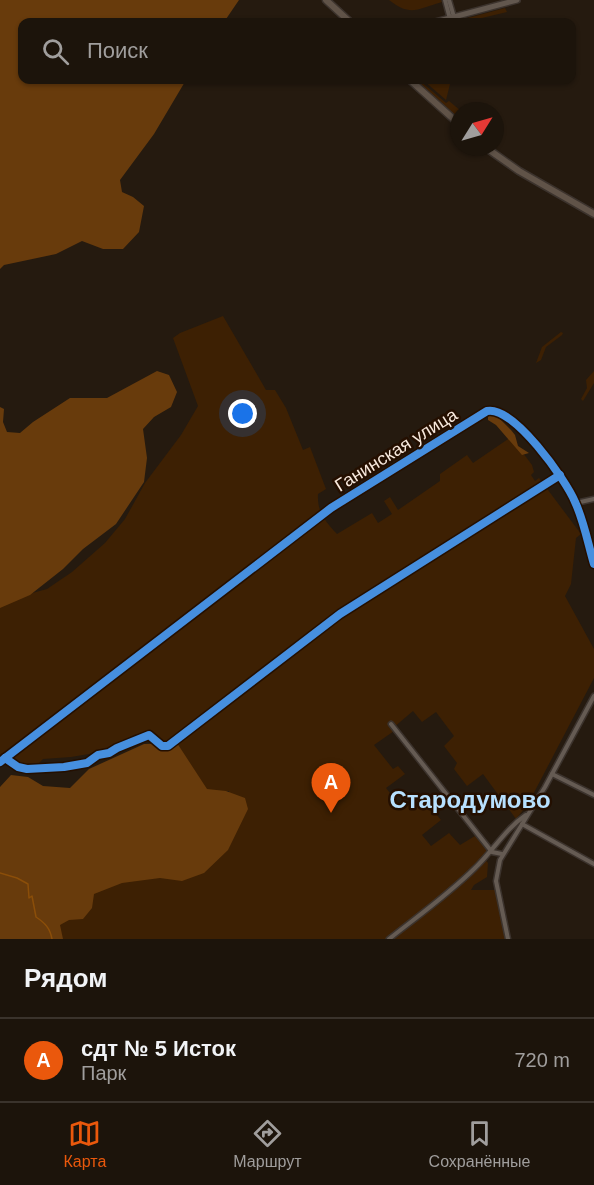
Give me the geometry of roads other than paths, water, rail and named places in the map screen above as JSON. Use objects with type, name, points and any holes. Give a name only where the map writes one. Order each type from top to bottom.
[{"type":"main road","points":[[326,0],[346,18]]},
{"type":"main road","points":[[414,84],[450,116]]},
{"type":"main road","points":[[498,156],[519,171],[594,214]]},
{"type":"street","points":[[447,0],[452,18],[517,0]]},
{"type":"street","name":"Ганинская улица","points":[[2,760],[321,516],[376,479],[488,411],[499,411],[508,418],[544,454],[560,475]]},
{"type":"street","points":[[2,760],[27,769],[61,768],[87,763],[98,755],[109,753],[149,735],[162,747],[168,746],[340,614],[560,475],[576,503],[594,564]]},
{"type":"street","points":[[576,503],[594,499]]},
{"type":"street","points":[[508,939],[496,881],[498,865],[502,854],[552,774],[594,696]]},
{"type":"street","points":[[391,724],[492,852],[502,854]]},
{"type":"street","points":[[552,774],[594,795]]},
{"type":"street","points":[[390,939],[460,882],[492,852],[516,822],[529,813]]},
{"type":"street","points":[[522,824],[594,864]]},
{"type":"waterway","points":[[0,873],[28,884],[29,898],[32,896],[36,917],[47,926],[52,939]]},
{"type":"place","name":"сдт № 5 Исток","points":[[331,813]]},
{"type":"district","name":"Стародумово","points":[[470,799]]}]
